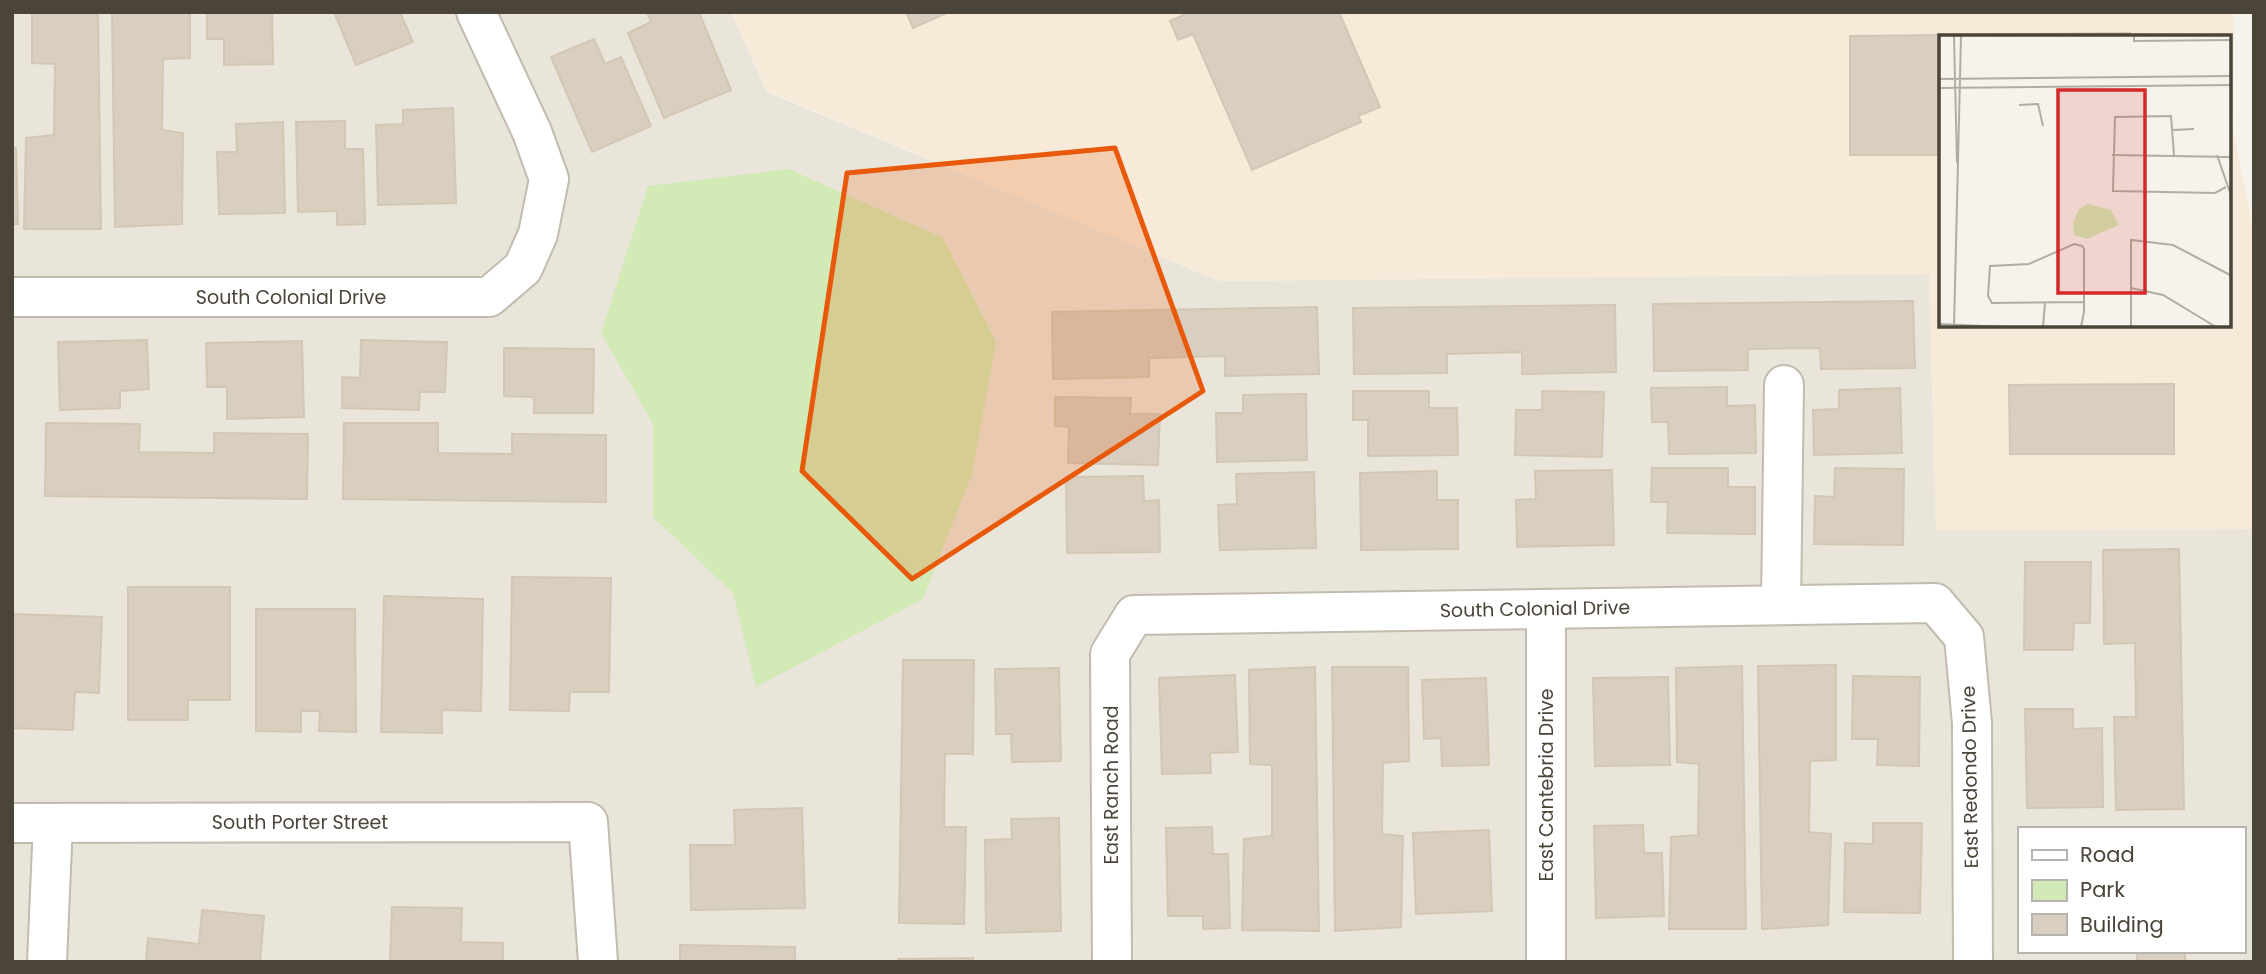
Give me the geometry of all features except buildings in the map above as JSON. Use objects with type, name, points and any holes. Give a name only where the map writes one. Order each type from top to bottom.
[{"type":"street","name":"South Colonial Drive","points":[[12,297],[489,297],[523,268],[538,234],[549,180],[532,131],[476,12]]},
{"type":"street","points":[[1782,605],[1784,385]]},
{"type":"street","name":"South Colonial Drive","points":[[1134,615],[1935,603]]},
{"type":"street","name":"East Redondo Drive","points":[[1935,603],[1964,636],[1972,723],[1973,962]]},
{"type":"street","name":"East Cantebria Drive","points":[[1546,609],[1546,962]]},
{"type":"street","name":"East Ranch Road","points":[[1112,962],[1110,653],[1134,615]]},
{"type":"street","name":"South Porter Street","points":[[12,822],[588,822],[598,962]]},
{"type":"street","points":[[47,962],[53,823]]},
{"type":"highlighted area","points":[[1115,148],[1203,391],[912,579],[802,471],[847,173]]},
{"type":"shaded area","points":[[12,12],[731,12],[767,92],[1219,281],[1929,274],[1936,530],[2254,529],[2254,962],[12,962]]},
{"type":"shaded area","points":[[731,12],[2234,12],[2233,130],[2254,233],[2254,529],[1936,530],[1929,274],[1219,281],[767,91]]},
{"type":"green space","points":[[789,169],[943,238],[996,342],[972,474],[923,599],[756,687],[733,593],[653,517],[653,424],[601,333],[648,186]]}]
